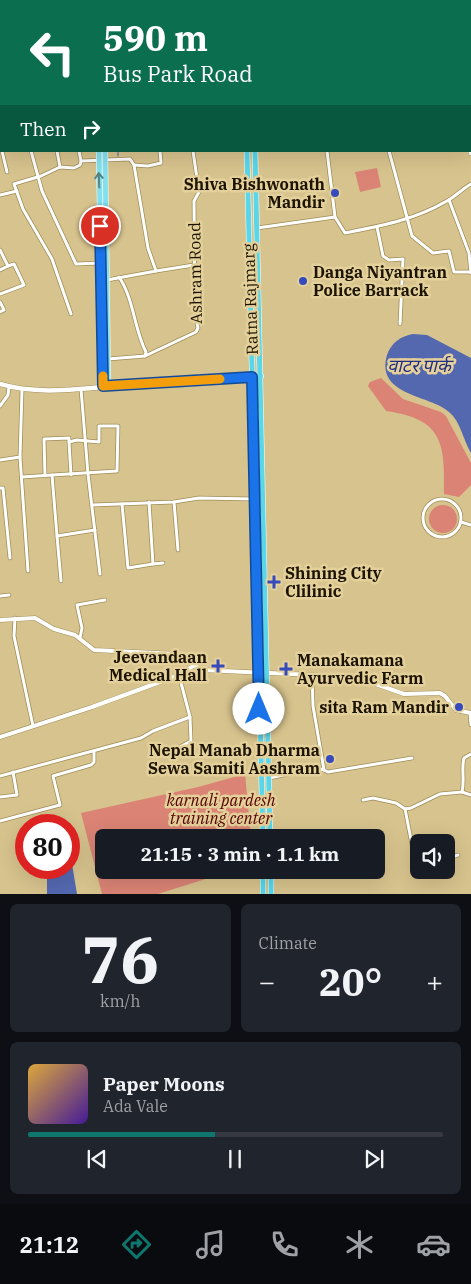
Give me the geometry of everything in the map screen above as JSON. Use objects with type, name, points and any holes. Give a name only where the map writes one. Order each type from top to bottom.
[{"type":"highway","name":"Ratna Rajmarg","points":[[247,152],[263,829]]},
{"type":"highway","name":"Ratna Rajmarg","points":[[256,152],[270,829]]},
{"type":"highway","points":[[256,526],[263,526]]},
{"type":"highway","points":[[263,879],[263,894]]},
{"type":"highway","points":[[271,879],[271,894]]},
{"type":"main road","points":[[99,152],[100,263],[105,386]]},
{"type":"main road","points":[[105,152],[107,359],[105,386]]},
{"type":"main road","points":[[0,384],[22,390],[82,389],[261,376]]},
{"type":"street","points":[[2,152],[8,172]]},
{"type":"street","points":[[31,152],[38,176],[76,264],[100,263]]},
{"type":"street","points":[[57,152],[60,167]]},
{"type":"street","points":[[71,314],[52,259],[23,209],[14,184],[60,167],[74,168],[80,165],[79,152]]},
{"type":"street","points":[[134,165],[148,166],[161,163],[160,152]]},
{"type":"street","name":"Ashram Road","points":[[107,359],[144,356],[196,332],[198,328],[195,312],[194,201],[199,192],[193,152]]},
{"type":"street","points":[[327,152],[335,217],[345,233],[406,219],[449,200],[471,184]]},
{"type":"street","points":[[389,152],[412,236],[433,253],[449,251],[454,272],[471,272],[469,253],[449,200]]},
{"type":"street","points":[[81,161],[130,159],[134,165],[148,248],[156,271]]},
{"type":"street","points":[[0,196],[17,191]]},
{"type":"street","points":[[257,228],[335,217]]},
{"type":"street","points":[[377,227],[383,256],[389,260],[403,259],[400,324]]},
{"type":"street","points":[[0,250],[8,266]]},
{"type":"street","points":[[0,270],[14,264],[24,286],[0,294]]},
{"type":"street","points":[[107,280],[194,265]]},
{"type":"street","points":[[118,277],[130,301],[138,335],[146,352],[144,356]]},
{"type":"street","points":[[0,302],[4,310],[0,312]]},
{"type":"street","points":[[0,406],[8,395],[9,387]]},
{"type":"street","points":[[82,389],[88,474],[100,574]]},
{"type":"street","points":[[22,390],[20,457],[28,571]]},
{"type":"street","points":[[22,477],[117,471],[118,426],[99,426],[98,442],[77,440],[69,442]]},
{"type":"street","points":[[45,476],[44,439],[69,438],[71,475]]},
{"type":"street","points":[[0,460],[20,457]]},
{"type":"street","points":[[52,475],[61,581]]},
{"type":"street","points":[[0,488],[3,488],[10,558]]},
{"type":"street","points":[[92,505],[174,502],[199,498],[254,499]]},
{"type":"street","points":[[444,499],[456,505],[460,510],[461,522],[459,528],[450,536],[438,538],[427,531],[422,518],[431,502],[444,499]]},
{"type":"street","points":[[150,502],[153,564]]},
{"type":"street","points":[[174,502],[178,550]]},
{"type":"street","points":[[122,504],[128,568],[163,563]]},
{"type":"street","points":[[461,522],[471,525]]},
{"type":"street","points":[[57,536],[95,530]]},
{"type":"street","points":[[0,596],[9,595]]},
{"type":"street","points":[[80,638],[82,628],[77,604],[105,600]]},
{"type":"street","points":[[15,618],[14,636],[33,726]]},
{"type":"street","points":[[0,620],[35,618],[54,629],[80,638],[94,650],[176,654],[202,670],[362,678],[396,692],[411,695],[440,693],[445,696],[456,710],[470,713],[471,726]]},
{"type":"street","points":[[0,737],[179,676],[193,666]]},
{"type":"street","points":[[312,674],[313,706],[324,770]]},
{"type":"street","points":[[155,754],[174,750],[191,742],[190,717],[179,676]]},
{"type":"street","points":[[0,776],[141,738],[153,731],[190,717]]},
{"type":"street","points":[[0,821],[60,805],[53,776],[91,764],[94,762],[94,751]]},
{"type":"street","points":[[462,792],[464,779],[462,763],[464,758],[471,754]]},
{"type":"street","points":[[270,778],[317,768],[328,772],[378,766],[412,758]]},
{"type":"street","points":[[0,797],[17,795],[12,772]]},
{"type":"street","points":[[363,800],[374,798],[396,803],[405,808],[411,808],[440,794],[462,792],[471,795]]},
{"type":"street","points":[[405,808],[410,834]]},
{"type":"green space","points":[[377,168],[381,187],[360,192],[355,172]]},
{"type":"green space","points":[[381,378],[403,399],[441,412],[446,416],[471,463],[471,485],[459,497],[444,494],[441,447],[437,436],[430,427],[419,420],[386,411],[368,386],[370,382]]},
{"type":"green space","points":[[443,505],[453,509],[457,519],[453,529],[443,533],[433,529],[429,519],[433,509]]},
{"type":"green space","name":"karnali pardesh training center","points":[[245,774],[250,829],[95,829],[95,867],[81,813],[198,787]]},
{"type":"green space","name":"karnali pardesh training center","points":[[98,879],[206,879],[158,894],[102,894]]},
{"type":"water","name":"वाटर पार्क","points":[[413,334],[427,335],[471,358],[471,453],[459,426],[449,412],[441,406],[397,387],[389,379],[385,369],[387,355],[391,347],[404,336]]},
{"type":"water","points":[[47,879],[74,879],[77,894],[47,894]]},
{"type":"slow traffic","points":[[103,376],[103,386],[220,379]]},
{"type":"place","name":"Shiva Bishwonath Mandir","points":[[335,193]]},
{"type":"place","name":"Danga Niyantran Police Barrack","points":[[303,281]]},
{"type":"place","name":"Shining City Clilinic","points":[[274,582]]},
{"type":"place","name":"Jeevandaan Medical Hall","points":[[218,666]]},
{"type":"place","name":"Manakamana Ayurvedic Farm","points":[[286,669]]},
{"type":"place","name":"sita Ram Mandir","points":[[459,707]]},
{"type":"place","name":"Nepal Manab Dharma Sewa Samiti Aashram","points":[[330,759]]},
{"type":"route","points":[[100,226],[103,386],[252,377],[259,709]]}]
